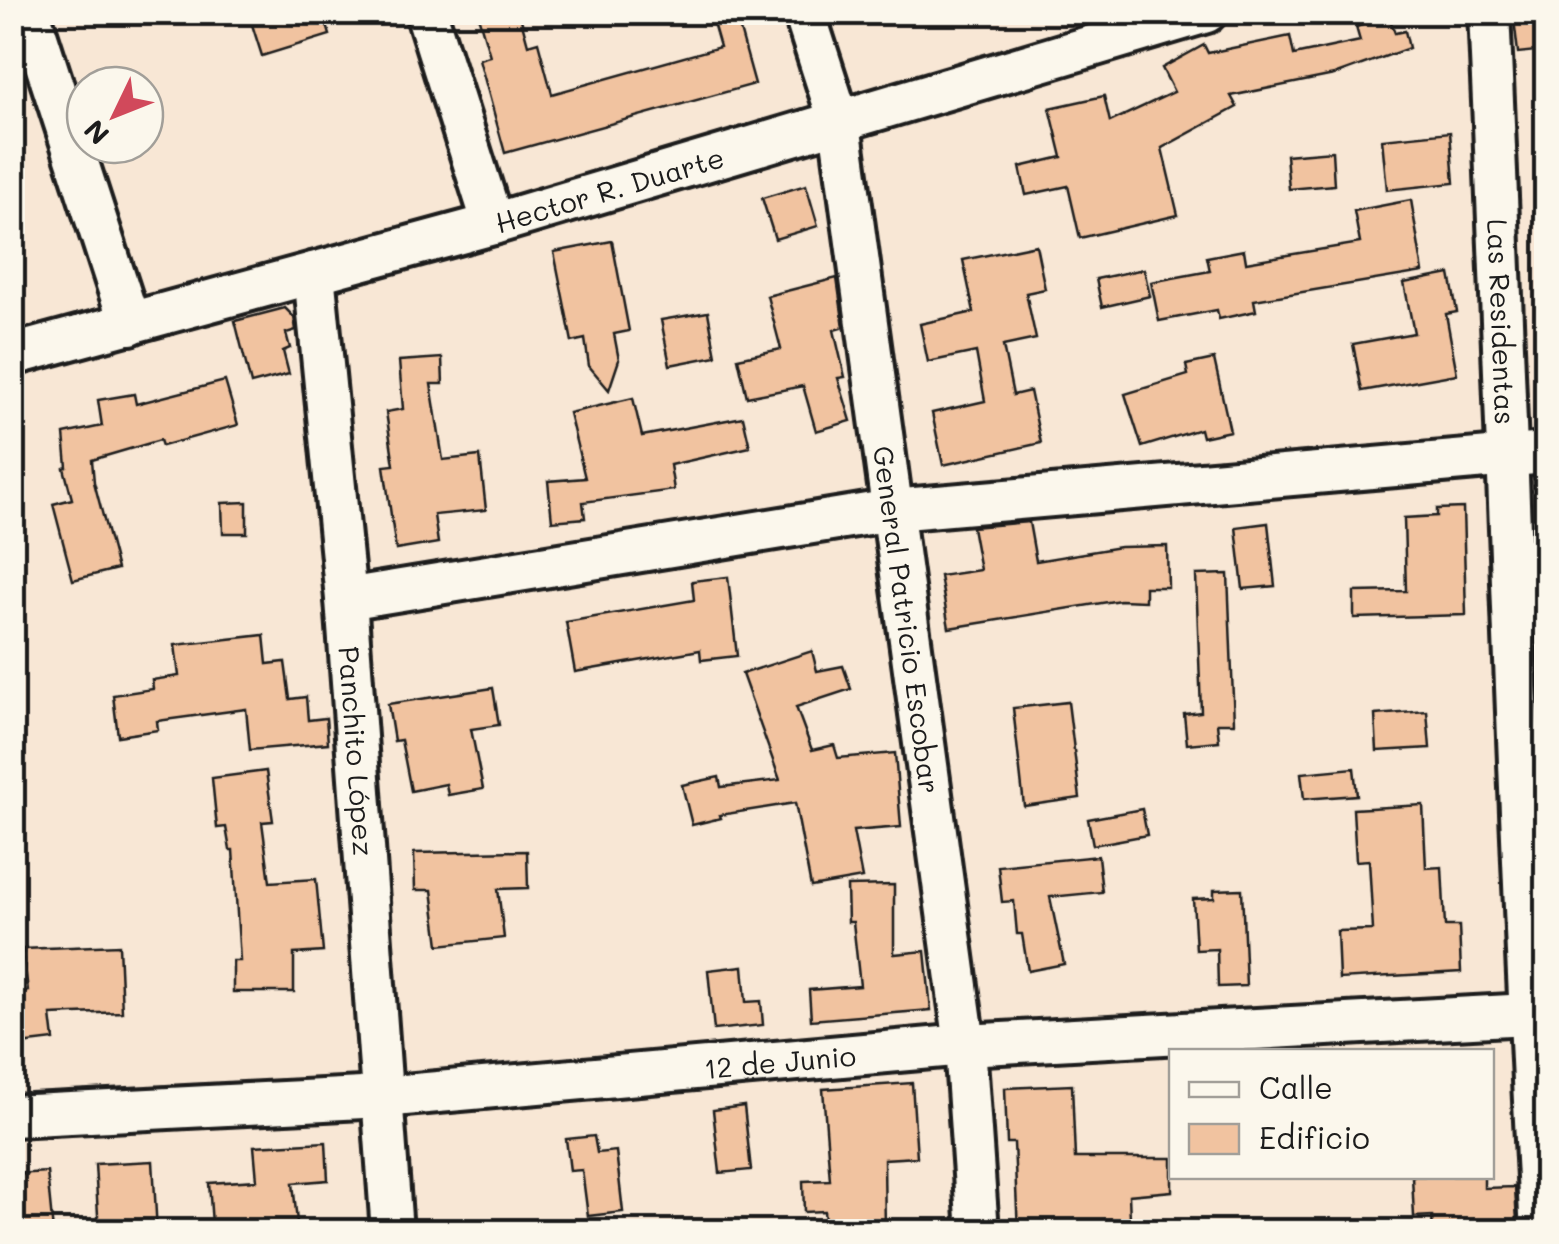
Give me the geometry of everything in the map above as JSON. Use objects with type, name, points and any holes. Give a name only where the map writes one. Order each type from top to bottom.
[{"type":"street","points":[[29,12],[130,324]]},
{"type":"street","points":[[426,12],[493,224]]},
{"type":"street","name":"General Patricio Escobar","points":[[804,12],[840,124],[965,1045],[978,1232]]},
{"type":"street","name":"Hector R. Duarte","points":[[12,356],[840,124],[1148,21],[1206,12]]},
{"type":"street","name":"Las Residentas","points":[[1489,12],[1528,454],[1541,1232]]},
{"type":"street","name":"Panchito López","points":[[314,273],[346,599],[392,1232]]},
{"type":"street","points":[[346,599],[892,510],[1528,454]]},
{"type":"street","name":"12 de Junio","points":[[12,1116],[382,1098],[965,1045],[1538,1014]]},
{"type":"building","points":[[248,12],[323,12],[330,35],[262,56]]},
{"type":"building","points":[[477,12],[519,12],[528,45],[538,42],[552,94],[720,47],[710,12],[735,12],[755,84],[505,153],[479,59],[490,56]]},
{"type":"building","points":[[1546,16],[1546,50],[1518,53],[1514,19]]},
{"type":"building","points":[[1389,17],[1395,33],[1405,31],[1409,48],[1334,75],[1231,96],[1237,107],[1162,148],[1178,215],[1080,238],[1068,186],[1026,195],[1020,167],[1062,157],[1050,108],[1104,96],[1110,122],[1174,92],[1162,68],[1204,45],[1208,53],[1290,36],[1294,55],[1360,41],[1356,27]]},
{"type":"building","points":[[1450,132],[1454,183],[1387,190],[1382,139]]},
{"type":"building","points":[[1332,151],[1334,185],[1289,189],[1286,155]]},
{"type":"building","points":[[806,185],[818,226],[775,239],[762,198]]},
{"type":"building","points":[[1411,200],[1423,272],[1254,300],[1256,311],[1219,319],[1217,310],[1159,321],[1151,282],[1210,271],[1207,257],[1244,250],[1246,262],[1360,243],[1354,211]]},
{"type":"building","points":[[612,241],[629,331],[614,334],[619,360],[609,390],[589,366],[585,339],[572,342],[554,252]]},
{"type":"building","points":[[1036,245],[1045,289],[1026,293],[1036,339],[1003,346],[1013,395],[1030,391],[1041,443],[943,465],[932,413],[985,401],[976,352],[928,362],[920,324],[974,312],[963,260]]},
{"type":"building","points":[[1144,269],[1150,296],[1102,307],[1096,279]]},
{"type":"building","points":[[1450,274],[1457,312],[1446,314],[1457,374],[1362,391],[1353,344],[1414,333],[1404,283]]},
{"type":"building","points":[[837,278],[844,327],[834,330],[845,377],[838,378],[851,421],[816,431],[803,386],[747,397],[738,358],[781,349],[767,296]]},
{"type":"building","points":[[285,308],[294,317],[296,330],[286,333],[290,348],[283,351],[289,374],[251,384],[235,321]]},
{"type":"building","points":[[708,312],[716,356],[670,365],[661,320]]},
{"type":"building","points":[[442,358],[443,384],[431,384],[443,460],[480,456],[486,510],[434,515],[438,543],[396,550],[384,466],[394,465],[386,412],[403,409],[399,361]]},
{"type":"building","points":[[1214,359],[1230,431],[1202,437],[1200,429],[1142,447],[1125,394],[1188,375],[1186,365]]},
{"type":"building","points":[[225,381],[238,425],[162,446],[160,440],[92,460],[117,569],[73,580],[53,504],[72,499],[64,468],[64,434],[102,426],[98,400],[134,394],[136,404]]},
{"type":"building","points":[[633,398],[642,436],[743,417],[750,447],[670,465],[674,490],[583,502],[585,518],[552,521],[548,481],[585,478],[569,413]]},
{"type":"building","points":[[247,502],[247,533],[223,533],[222,503]]},
{"type":"building","points":[[1463,508],[1466,615],[1354,618],[1354,592],[1406,591],[1404,518],[1437,516],[1437,509]]},
{"type":"building","points":[[1029,522],[1036,561],[1120,547],[1167,546],[1168,587],[1145,587],[1145,601],[1120,600],[949,628],[940,576],[980,570],[972,527]]},
{"type":"building","points":[[1268,523],[1275,586],[1243,589],[1236,527]]},
{"type":"building","points":[[1228,574],[1234,723],[1217,723],[1219,741],[1187,744],[1184,714],[1201,712],[1196,575]]},
{"type":"building","points":[[728,577],[737,656],[701,660],[700,650],[575,672],[566,622],[694,600],[692,581]]},
{"type":"building","points":[[264,635],[267,664],[285,662],[290,699],[306,697],[308,720],[326,718],[328,743],[250,750],[246,709],[157,721],[158,730],[118,736],[113,695],[153,689],[152,680],[179,676],[175,645]]},
{"type":"building","points":[[812,651],[817,671],[843,666],[851,689],[796,707],[812,750],[834,745],[838,758],[895,753],[901,827],[853,831],[862,878],[811,887],[795,803],[720,815],[721,818],[692,825],[682,785],[719,777],[721,787],[780,780],[742,674]]},
{"type":"building","points":[[493,688],[499,725],[471,729],[483,789],[448,795],[446,784],[411,791],[401,740],[394,741],[388,704]]},
{"type":"building","points":[[1068,702],[1080,798],[1024,806],[1013,708]]},
{"type":"building","points":[[1427,711],[1430,748],[1377,751],[1375,715]]},
{"type":"building","points":[[1354,768],[1357,795],[1304,799],[1301,773]]},
{"type":"building","points":[[266,771],[273,821],[262,822],[270,882],[316,879],[323,952],[294,954],[294,992],[233,992],[233,961],[240,961],[233,850],[226,827],[217,828],[212,778]]},
{"type":"building","points":[[1423,805],[1426,868],[1442,867],[1445,926],[1459,926],[1461,972],[1339,979],[1337,931],[1373,930],[1369,860],[1356,861],[1353,809]]},
{"type":"building","points":[[1142,809],[1147,835],[1093,845],[1088,819]]},
{"type":"building","points":[[527,851],[528,888],[498,889],[504,938],[439,945],[432,890],[415,890],[414,853]]},
{"type":"building","points":[[1098,856],[1102,892],[1050,897],[1064,964],[1028,971],[1022,934],[1017,934],[1014,901],[1002,902],[998,866]]},
{"type":"building","points":[[894,885],[894,954],[925,951],[931,1010],[811,1020],[809,990],[860,986],[853,922],[848,922],[847,886]]},
{"type":"building","points":[[1242,889],[1246,986],[1218,987],[1217,949],[1196,950],[1193,899],[1214,898],[1214,890]]},
{"type":"building","points":[[119,945],[122,1012],[51,1015],[54,1040],[12,1045],[12,992],[28,991],[23,949]]},
{"type":"building","points":[[743,966],[746,1002],[761,1001],[763,1025],[714,1030],[708,970]]},
{"type":"building","points":[[912,1083],[917,1157],[884,1159],[885,1232],[826,1232],[824,1211],[804,1212],[803,1181],[830,1180],[823,1089]]},
{"type":"building","points":[[1072,1085],[1075,1158],[1169,1158],[1172,1191],[1129,1195],[1130,1219],[1108,1220],[1108,1232],[1018,1232],[1014,1143],[1007,1143],[1005,1088]]},
{"type":"building","points":[[744,1106],[751,1170],[720,1173],[713,1110]]},
{"type":"building","points":[[594,1136],[597,1153],[616,1151],[623,1212],[588,1216],[582,1170],[570,1171],[566,1139]]},
{"type":"building","points":[[326,1142],[328,1180],[293,1183],[298,1232],[244,1232],[243,1223],[212,1224],[209,1183],[257,1180],[254,1146]]},
{"type":"building","points":[[153,1161],[157,1232],[99,1232],[95,1164]]},
{"type":"building","points":[[47,1172],[53,1232],[20,1232],[15,1174]]},
{"type":"building","points":[[1412,1179],[1484,1179],[1484,1188],[1515,1187],[1517,1222],[1502,1223],[1503,1232],[1433,1232],[1432,1216],[1414,1217]]}]
